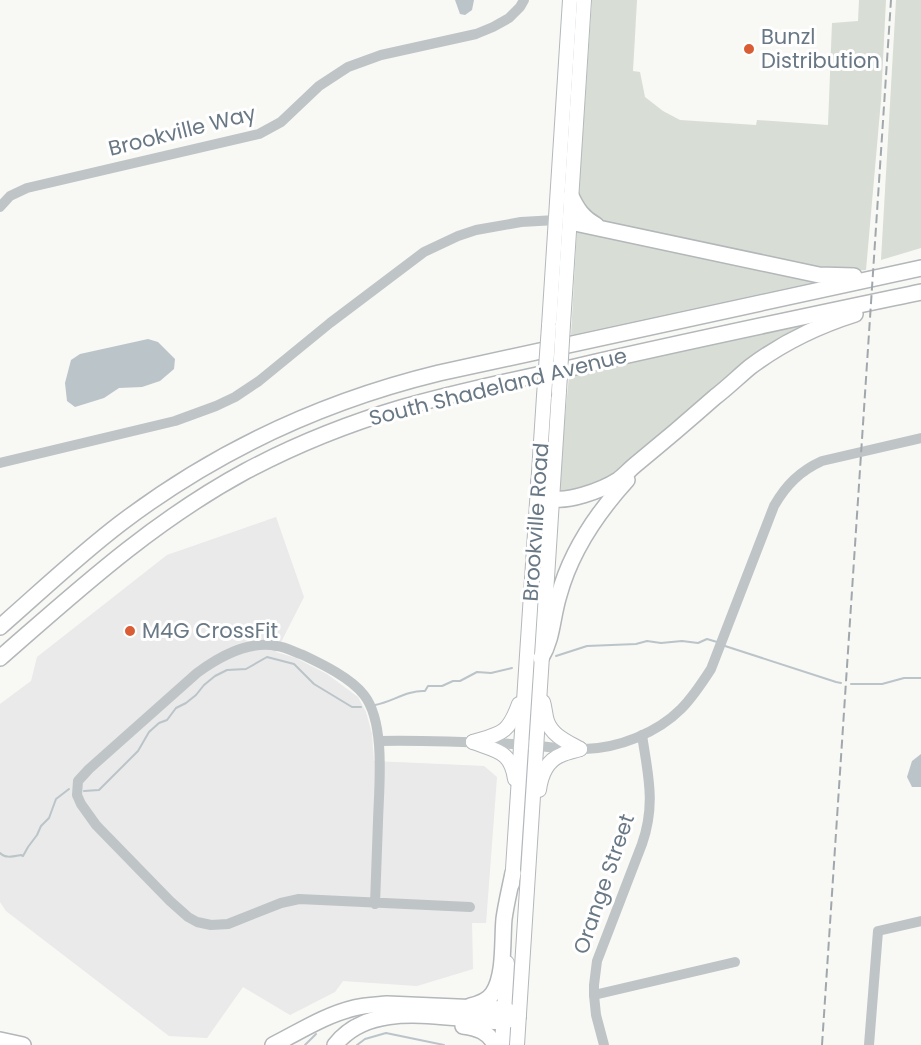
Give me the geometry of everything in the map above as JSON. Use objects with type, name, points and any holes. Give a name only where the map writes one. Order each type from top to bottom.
[{"type":"highway","points":[[571,196],[587,221],[601,228]]},
{"type":"highway","points":[[563,221],[819,274],[853,277],[917,269]]},
{"type":"highway","name":"South Shadeland Avenue","points":[[0,627],[94,544],[163,493],[231,452],[326,408],[388,387],[440,373],[917,269]]},
{"type":"highway","points":[[539,482],[545,495],[552,498],[572,498],[598,490],[620,478],[750,368],[787,342],[834,321],[921,292]]},
{"type":"highway","name":"South Shadeland Avenue","points":[[0,658],[105,566],[177,513],[245,472],[327,434],[373,417],[442,397],[707,337],[921,292]]},
{"type":"highway","points":[[541,658],[548,646],[558,597],[578,547],[602,509],[650,454]]},
{"type":"highway","points":[[463,1007],[484,1001],[494,992],[498,984],[504,919],[513,873]]},
{"type":"highway","points":[[273,1045],[335,1014],[361,1006],[387,1004],[463,1007],[509,1016]]},
{"type":"highway","points":[[335,1045],[344,1035],[372,1019],[391,1016],[509,1016]]},
{"type":"highway","points":[[391,1016],[422,1023],[474,1028],[489,1035],[495,1045]]},
{"type":"highway","points":[[0,1040],[23,1045]]},
{"type":"main road","name":"Brookville Road","points":[[517,1045],[509,1016],[513,873],[518,799],[539,690],[559,392],[563,324],[563,221],[570,0]]},
{"type":"main road","name":"Brookville Road","points":[[502,1045],[509,1016],[531,817],[525,686],[549,326],[563,221],[571,196],[584,0]]},
{"type":"main road","points":[[473,742],[501,732],[510,725],[525,686]]},
{"type":"main road","points":[[539,690],[550,728],[580,749]]},
{"type":"main road","points":[[473,742],[500,752],[509,759],[514,772],[518,799]]},
{"type":"main road","points":[[531,817],[540,781],[548,764],[562,754],[580,749]]},
{"type":"street","name":"Brookville Way","points":[[0,207],[10,196],[27,188],[259,134],[281,122],[319,86],[348,67],[381,55],[476,34],[509,18],[524,0]]},
{"type":"street","points":[[0,463],[175,421],[216,406],[259,381],[405,265],[436,246],[476,230],[514,223],[563,221]]},
{"type":"street","points":[[379,741],[473,742],[589,749],[615,745],[659,726],[681,710],[698,691],[711,669],[774,506],[792,480],[809,467],[822,461],[921,438]]},
{"type":"street","points":[[375,904],[380,762],[374,717],[364,694],[354,685],[321,664],[288,648],[273,645],[251,646],[220,657],[197,673],[84,773],[78,781],[76,788],[79,801],[96,825],[166,896],[188,917],[197,922],[225,925],[272,906],[302,899],[375,904],[470,908]]},
{"type":"street","name":"Orange Street","points":[[604,1045],[596,1015],[594,985],[597,961],[648,825],[650,792],[642,735]]},
{"type":"street","points":[[868,1045],[878,931],[921,921]]},
{"type":"street","points":[[594,995],[735,962]]},
{"type":"shaded area","points":[[455,0],[474,0],[472,10],[465,15],[460,14]]},
{"type":"shaded area","points":[[592,0],[637,0],[633,71],[640,72],[645,97],[663,111],[680,120],[756,125],[757,120],[828,125],[832,23],[858,21],[859,0],[886,0],[881,100],[866,270],[826,269],[602,223],[589,212],[580,199],[578,177]]},
{"type":"shaded area","points":[[896,0],[921,0],[921,248],[881,260]]},
{"type":"shaded area","points":[[577,230],[824,280],[571,335]]},
{"type":"shaded area","points":[[836,314],[825,319],[626,467],[585,489],[558,490],[569,376]]},
{"type":"shaded area","points":[[148,339],[158,342],[175,359],[174,369],[160,381],[142,387],[119,388],[104,398],[75,407],[67,401],[65,383],[71,360],[80,354]]},
{"type":"shaded area","points":[[276,517],[304,597],[276,652],[296,658],[327,674],[358,697],[366,712],[372,734],[374,761],[484,766],[497,777],[486,923],[472,923],[473,969],[417,986],[343,981],[335,992],[290,1015],[243,987],[207,1038],[169,1036],[6,911],[0,902],[0,704],[31,681],[37,657],[167,555]]},
{"type":"shaded area","points":[[921,754],[921,787],[912,787],[907,777],[912,761]]},
{"type":"waterway","points":[[556,656],[587,646],[636,644],[647,641],[698,643],[707,639],[717,642]]},
{"type":"waterway","points":[[725,646],[841,683]]},
{"type":"waterway","points":[[84,791],[99,790],[138,751],[149,732],[159,723],[167,720],[176,708],[196,695],[215,676],[227,670],[246,669],[267,657],[294,664],[314,684],[352,707],[361,707]]},
{"type":"waterway","points":[[375,705],[412,692],[425,691],[428,686],[442,686],[453,681],[460,681],[477,672],[491,673],[512,668]]},
{"type":"waterway","points":[[851,684],[882,684],[904,678],[921,678]]},
{"type":"waterway","points":[[0,853],[7,857],[23,856],[41,826],[49,818],[56,799],[69,789]]},
{"type":"waterway","points":[[357,1045],[365,1039],[386,1033],[444,1045]]},
{"type":"waterway","points":[[305,1045],[316,1034]]},
{"type":"railway","points":[[822,1045],[891,0]]},
{"type":"place","name":"Bunzl Distribution","points":[[749,49]]},
{"type":"place","name":"M4G CrossFit","points":[[130,631]]}]
